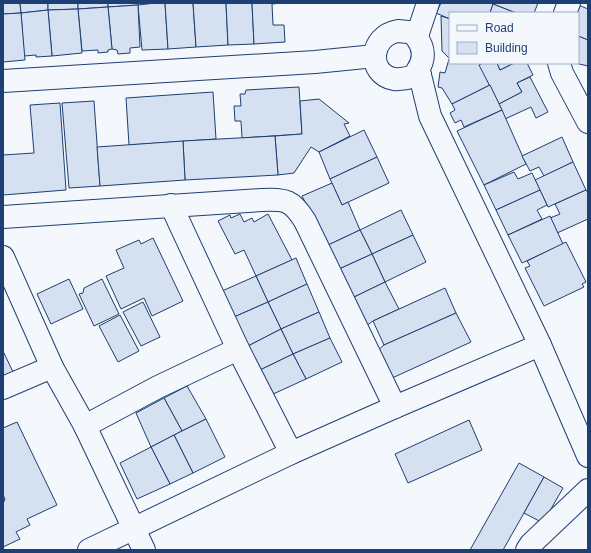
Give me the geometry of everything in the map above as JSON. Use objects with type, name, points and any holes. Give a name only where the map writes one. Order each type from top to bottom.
[{"type":"street","points":[[428,3],[416,37],[420,42],[423,54],[421,66],[417,71],[420,75],[430,116],[540,345],[588,456]]},
{"type":"street","points":[[418,33],[398,31],[386,35],[378,44],[375,56],[378,68],[388,76],[400,79],[420,75]]},
{"type":"street","points":[[3,81],[315,62],[375,56]]},
{"type":"street","points":[[559,64],[562,73],[588,122]]},
{"type":"street","points":[[3,217],[275,199],[288,202],[297,208],[305,221],[394,407]]},
{"type":"street","points":[[171,205],[238,349],[291,453]]},
{"type":"street","points":[[3,257],[52,367],[85,426],[144,550]]},
{"type":"street","points":[[89,550],[291,453],[394,407],[540,345]]},
{"type":"street","points":[[85,426],[158,387],[238,349]]},
{"type":"street","points":[[3,388],[52,367]]},
{"type":"street","points":[[528,550],[531,544],[588,490]]},
{"type":"building","points":[[3,3],[20,3],[21,13],[3,14]]},
{"type":"building","points":[[20,3],[48,3],[48,10],[21,13]]},
{"type":"building","points":[[48,3],[78,3],[78,9],[48,10]]},
{"type":"building","points":[[78,3],[108,3],[108,7],[78,9]]},
{"type":"building","points":[[108,3],[138,3],[138,5],[108,7]]},
{"type":"building","points":[[165,3],[168,49],[142,50],[138,5]]},
{"type":"building","points":[[165,3],[193,3],[196,47],[168,49]]},
{"type":"building","points":[[193,3],[226,3],[228,45],[196,47]]},
{"type":"building","points":[[226,3],[252,3],[254,44],[228,45]]},
{"type":"building","points":[[252,3],[281,3],[272,4],[273,25],[284,25],[285,42],[254,44]]},
{"type":"building","points":[[441,3],[493,4],[490,12],[449,12],[449,19],[436,13]]},
{"type":"building","points":[[538,3],[534,12],[513,12],[493,4]]},
{"type":"building","points":[[493,4],[513,12],[490,12]]},
{"type":"building","points":[[576,4],[588,9],[588,40],[579,36],[579,12],[572,12]]},
{"type":"building","points":[[138,5],[140,47],[130,48],[130,53],[118,54],[117,50],[112,49],[108,7]]},
{"type":"building","points":[[108,7],[112,49],[108,50],[108,52],[98,53],[98,50],[82,51],[78,9]]},
{"type":"building","points":[[78,9],[82,53],[52,56],[48,10]]},
{"type":"building","points":[[48,10],[52,56],[24,56],[21,13]]},
{"type":"building","points":[[21,13],[25,60],[3,62],[3,14]]},
{"type":"building","points":[[441,16],[449,19],[449,58],[442,51]]},
{"type":"building","points":[[579,36],[588,40],[588,66],[579,64]]},
{"type":"building","points":[[449,59],[449,64],[480,64],[490,85],[452,104],[442,88],[438,87],[440,72],[445,73]]},
{"type":"building","points":[[497,64],[500,70],[512,64],[528,64],[533,75],[517,83],[522,92],[499,104],[479,65]]},
{"type":"building","points":[[497,64],[512,64],[500,70]]},
{"type":"building","points":[[530,77],[548,112],[536,118],[531,107],[505,119],[499,104],[522,92],[517,83]]},
{"type":"building","points":[[490,85],[502,110],[464,127],[461,120],[455,123],[450,113],[455,110],[452,104]]},
{"type":"building","points":[[299,87],[302,134],[242,138],[241,121],[235,121],[234,106],[241,106],[240,94],[245,94],[246,90]]},
{"type":"building","points":[[213,92],[216,139],[129,145],[126,98]]},
{"type":"building","points":[[319,99],[349,123],[344,124],[350,136],[319,152],[311,147],[294,173],[278,175],[275,136],[302,134],[300,101]]},
{"type":"building","points":[[94,101],[100,186],[69,188],[62,103]]},
{"type":"building","points":[[60,103],[66,190],[3,195],[3,155],[34,153],[30,105]]},
{"type":"building","points":[[502,110],[526,164],[484,185],[457,131]]},
{"type":"building","points":[[364,130],[377,157],[330,179],[319,152]]},
{"type":"building","points":[[275,136],[278,175],[185,180],[183,141]]},
{"type":"building","points":[[562,137],[573,162],[544,176],[539,167],[530,171],[522,156]]},
{"type":"building","points":[[183,141],[185,180],[100,186],[97,147]]},
{"type":"building","points":[[377,157],[389,183],[342,205],[330,179]]},
{"type":"building","points":[[573,162],[586,190],[548,207],[535,180]]},
{"type":"building","points":[[514,172],[518,179],[532,173],[540,190],[496,210],[484,185]]},
{"type":"building","points":[[332,183],[342,205],[348,202],[360,230],[326,246],[302,196]]},
{"type":"building","points":[[540,190],[547,205],[537,210],[542,219],[508,235],[496,210]]},
{"type":"building","points":[[586,190],[588,193],[588,219],[557,233],[550,218],[560,214],[555,204]]},
{"type":"building","points":[[401,210],[413,235],[372,254],[360,230]]},
{"type":"building","points":[[240,214],[244,222],[252,218],[254,222],[268,214],[292,260],[256,276],[244,250],[235,254],[218,221],[230,215],[231,218]]},
{"type":"building","points":[[550,216],[563,244],[522,263],[508,235]]},
{"type":"building","points":[[360,230],[372,254],[337,270],[326,246]]},
{"type":"building","points":[[413,235],[426,262],[385,282],[372,254]]},
{"type":"building","points":[[153,238],[183,301],[152,316],[144,298],[121,309],[106,276],[124,268],[116,250],[139,240],[141,244]]},
{"type":"building","points":[[566,242],[586,282],[582,284],[584,287],[544,306],[525,268],[530,266],[527,261]]},
{"type":"building","points":[[372,254],[385,282],[350,299],[337,270]]},
{"type":"building","points":[[296,258],[307,284],[268,302],[256,276]]},
{"type":"building","points":[[256,276],[268,302],[234,317],[222,291]]},
{"type":"building","points":[[69,279],[83,309],[51,324],[37,294]]},
{"type":"building","points":[[102,279],[119,314],[94,326],[79,294],[83,293],[84,288]]},
{"type":"building","points":[[385,282],[399,309],[373,321],[366,326],[350,299]]},
{"type":"building","points":[[307,284],[319,312],[281,329],[268,302]]},
{"type":"building","points":[[445,288],[456,313],[384,345],[373,321]]},
{"type":"building","points":[[143,302],[160,337],[141,346],[123,312]]},
{"type":"building","points":[[268,302],[281,329],[248,346],[234,317]]},
{"type":"building","points":[[319,312],[330,338],[293,354],[281,329]]},
{"type":"building","points":[[456,313],[471,342],[390,379],[377,351],[384,345]]},
{"type":"building","points":[[120,315],[139,351],[118,362],[99,326]]},
{"type":"building","points":[[281,329],[293,354],[260,370],[248,346]]},
{"type":"building","points":[[330,338],[342,362],[306,379],[293,354]]},
{"type":"building","points":[[3,351],[14,374],[3,380]]},
{"type":"building","points":[[293,354],[306,379],[271,395],[260,370]]},
{"type":"building","points":[[187,386],[206,419],[182,431],[164,398]]},
{"type":"building","points":[[164,398],[182,431],[151,447],[136,413]]},
{"type":"building","points":[[206,419],[225,457],[193,473],[174,435]]},
{"type":"building","points":[[469,420],[482,450],[408,483],[395,454]]},
{"type":"building","points":[[17,422],[57,505],[27,519],[30,525],[16,532],[20,539],[3,547],[3,504],[5,499],[3,495],[3,428]]},
{"type":"building","points":[[174,435],[193,473],[170,484],[151,447]]},
{"type":"building","points":[[151,447],[170,484],[137,499],[120,463]]},
{"type":"building","points":[[519,463],[544,477],[524,513],[503,550],[470,550]]},
{"type":"building","points":[[544,477],[563,488],[543,523],[524,513]]}]
